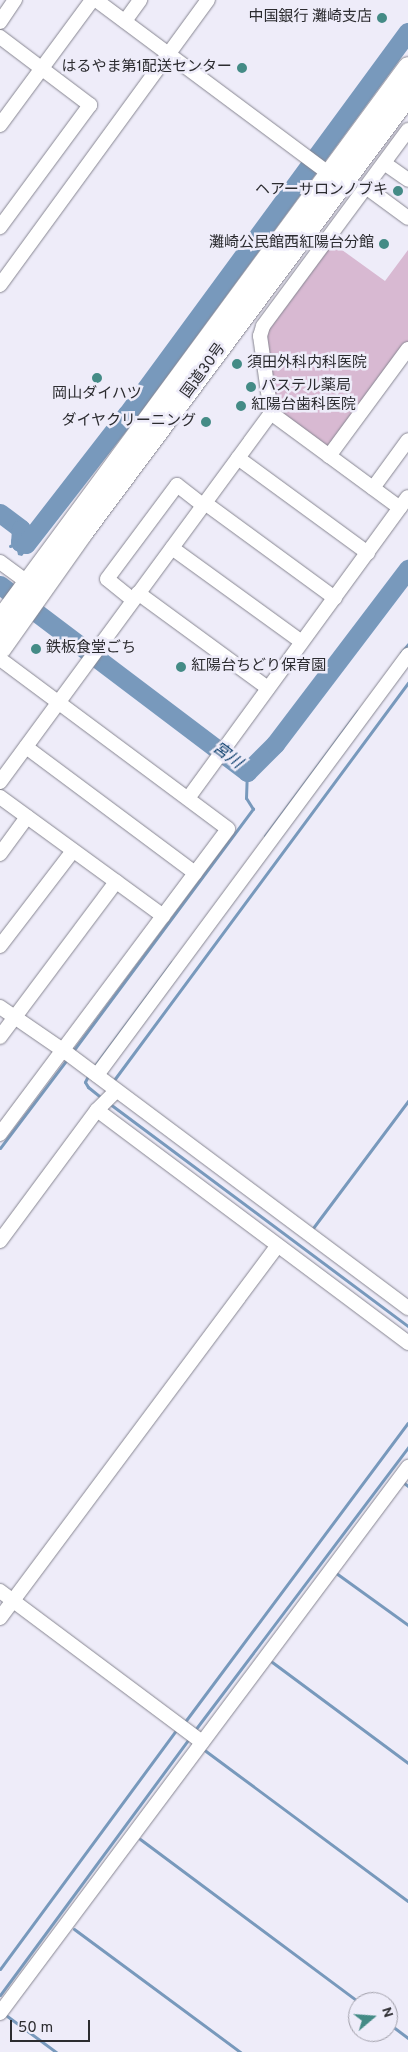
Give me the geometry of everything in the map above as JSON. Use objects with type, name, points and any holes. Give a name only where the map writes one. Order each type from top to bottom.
[{"type":"highway","name":"国道30号","points":[[0,648],[9,621],[325,170],[408,67]]},
{"type":"highway","name":"国道30号","points":[[325,170],[408,94]]},
{"type":"street","points":[[0,22],[15,0]]},
{"type":"street","points":[[0,126],[92,0]]},
{"type":"street","points":[[96,0],[325,170]]},
{"type":"street","points":[[125,21],[140,0]]},
{"type":"street","points":[[0,285],[208,0]]},
{"type":"street","points":[[0,37],[90,105],[0,227]]},
{"type":"street","points":[[0,782],[271,413],[261,331],[408,130]]},
{"type":"street","points":[[384,163],[408,180]]},
{"type":"street","points":[[366,187],[408,218]]},
{"type":"street","points":[[329,456],[408,349]]},
{"type":"street","points":[[189,797],[404,502],[373,488],[271,413]]},
{"type":"street","points":[[373,488],[408,440]]},
{"type":"street","points":[[238,458],[368,553]]},
{"type":"street","points":[[268,688],[107,579],[177,485],[335,598]]},
{"type":"street","points":[[172,548],[302,642]]},
{"type":"street","points":[[0,562],[32,589]]},
{"type":"street","points":[[93,1072],[408,655]]},
{"type":"street","points":[[0,659],[189,797],[228,829],[163,916],[68,1054],[0,1134]]},
{"type":"street","points":[[26,747],[195,872]]},
{"type":"street","points":[[0,797],[163,916]]},
{"type":"street","points":[[0,854],[27,817]]},
{"type":"street","points":[[0,946],[73,851]]},
{"type":"street","points":[[0,1037],[116,882]]},
{"type":"street","points":[[0,1007],[93,1072],[107,1101],[277,1246],[408,1343]]},
{"type":"street","points":[[0,1241],[107,1101]]},
{"type":"street","points":[[107,1101],[408,1308]]},
{"type":"street","points":[[0,1618],[7,1596],[277,1246]]},
{"type":"street","points":[[0,2013],[196,1737],[408,1467]]},
{"type":"street","points":[[7,1596],[196,1737]]},
{"type":"shaded area","points":[[331,242],[385,281],[408,250],[408,342],[329,450],[275,411],[265,331]]},
{"type":"water","points":[[0,506],[40,533],[22,556],[18,555],[12,527],[0,519]]},
{"type":"waterway","points":[[0,513],[21,529],[20,542],[26,544],[127,414],[408,32]]},
{"type":"waterway","points":[[10,546],[20,542]]},
{"type":"waterway","name":"宮川","points":[[0,585],[247,772],[275,744],[408,569]]},
{"type":"waterway","points":[[401,653],[408,644]]},
{"type":"waterway","points":[[114,1080],[408,683]]},
{"type":"waterway","points":[[265,836],[358,711]]},
{"type":"waterway","points":[[73,1051],[253,809],[246,798],[247,772]]},
{"type":"waterway","points":[[94,1067],[172,962]]},
{"type":"waterway","points":[[0,1148],[68,1058]]},
{"type":"waterway","points":[[89,1074],[85,1082],[88,1087],[103,1099]]},
{"type":"waterway","points":[[313,1228],[408,1101]]},
{"type":"waterway","points":[[110,1104],[408,1326]]},
{"type":"waterway","points":[[184,1723],[408,1423]]},
{"type":"waterway","points":[[195,1730],[408,1447]]},
{"type":"waterway","points":[[404,1483],[408,1486]]},
{"type":"waterway","points":[[336,1573],[408,1625]]},
{"type":"waterway","points":[[272,1662],[408,1763]]},
{"type":"waterway","points":[[0,1969],[177,1729]]},
{"type":"waterway","points":[[0,1995],[190,1737]]},
{"type":"waterway","points":[[203,1749],[408,1901]]},
{"type":"waterway","points":[[140,1839],[348,1994]]},
{"type":"waterway","points":[[74,1929],[240,2052]]},
{"type":"waterway","points":[[7,2016],[56,2052]]},
{"type":"waterway","points":[[398,2030],[408,2038]]},
{"type":"place","name":"中国銀行 灘崎支店","points":[[382,18]]},
{"type":"place","name":"はるやま第1配送センター","points":[[242,68]]},
{"type":"place","name":"ヘアーサロンノブキ","points":[[398,191]]},
{"type":"place","name":"灘崎公民館西紅陽台分館","points":[[384,244]]},
{"type":"place","name":"須田外科内科医院","points":[[237,364]]},
{"type":"place","name":"岡山ダイハツ","points":[[97,378]]},
{"type":"place","name":"パステル薬局","points":[[251,387]]},
{"type":"place","name":"紅陽台歯科医院","points":[[241,406]]},
{"type":"place","name":"ダイヤクリーニング","points":[[206,422]]},
{"type":"place","name":"鉄板食堂ごち","points":[[36,649]]},
{"type":"place","name":"紅陽台ちどり保育園","points":[[181,667]]}]
